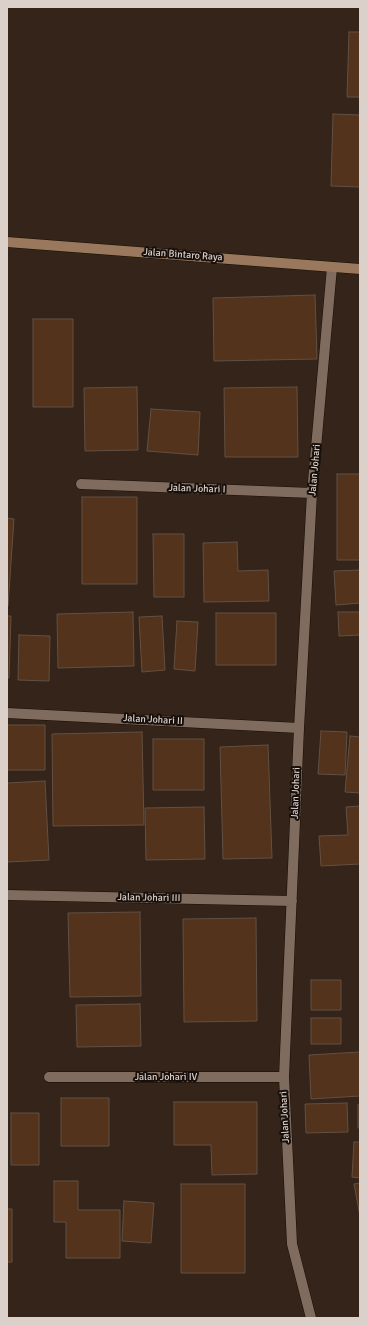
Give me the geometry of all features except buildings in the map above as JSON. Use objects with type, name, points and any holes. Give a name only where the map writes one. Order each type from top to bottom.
[{"type":"main road","name":"Jalan Bintaro Raya","points":[[7,242],[360,269]]},
{"type":"street","name":"Jalan Johari","points":[[311,1318],[292,1244],[284,1077],[298,728],[312,493],[332,266]]},
{"type":"street","name":"Jalan Johari I","points":[[81,484],[312,493]]},
{"type":"street","name":"Jalan Johari II","points":[[7,713],[298,728]]},
{"type":"street","name":"Jalan Johari III","points":[[7,895],[292,901]]},
{"type":"street","name":"Jalan Johari IV","points":[[49,1077],[284,1077]]}]
